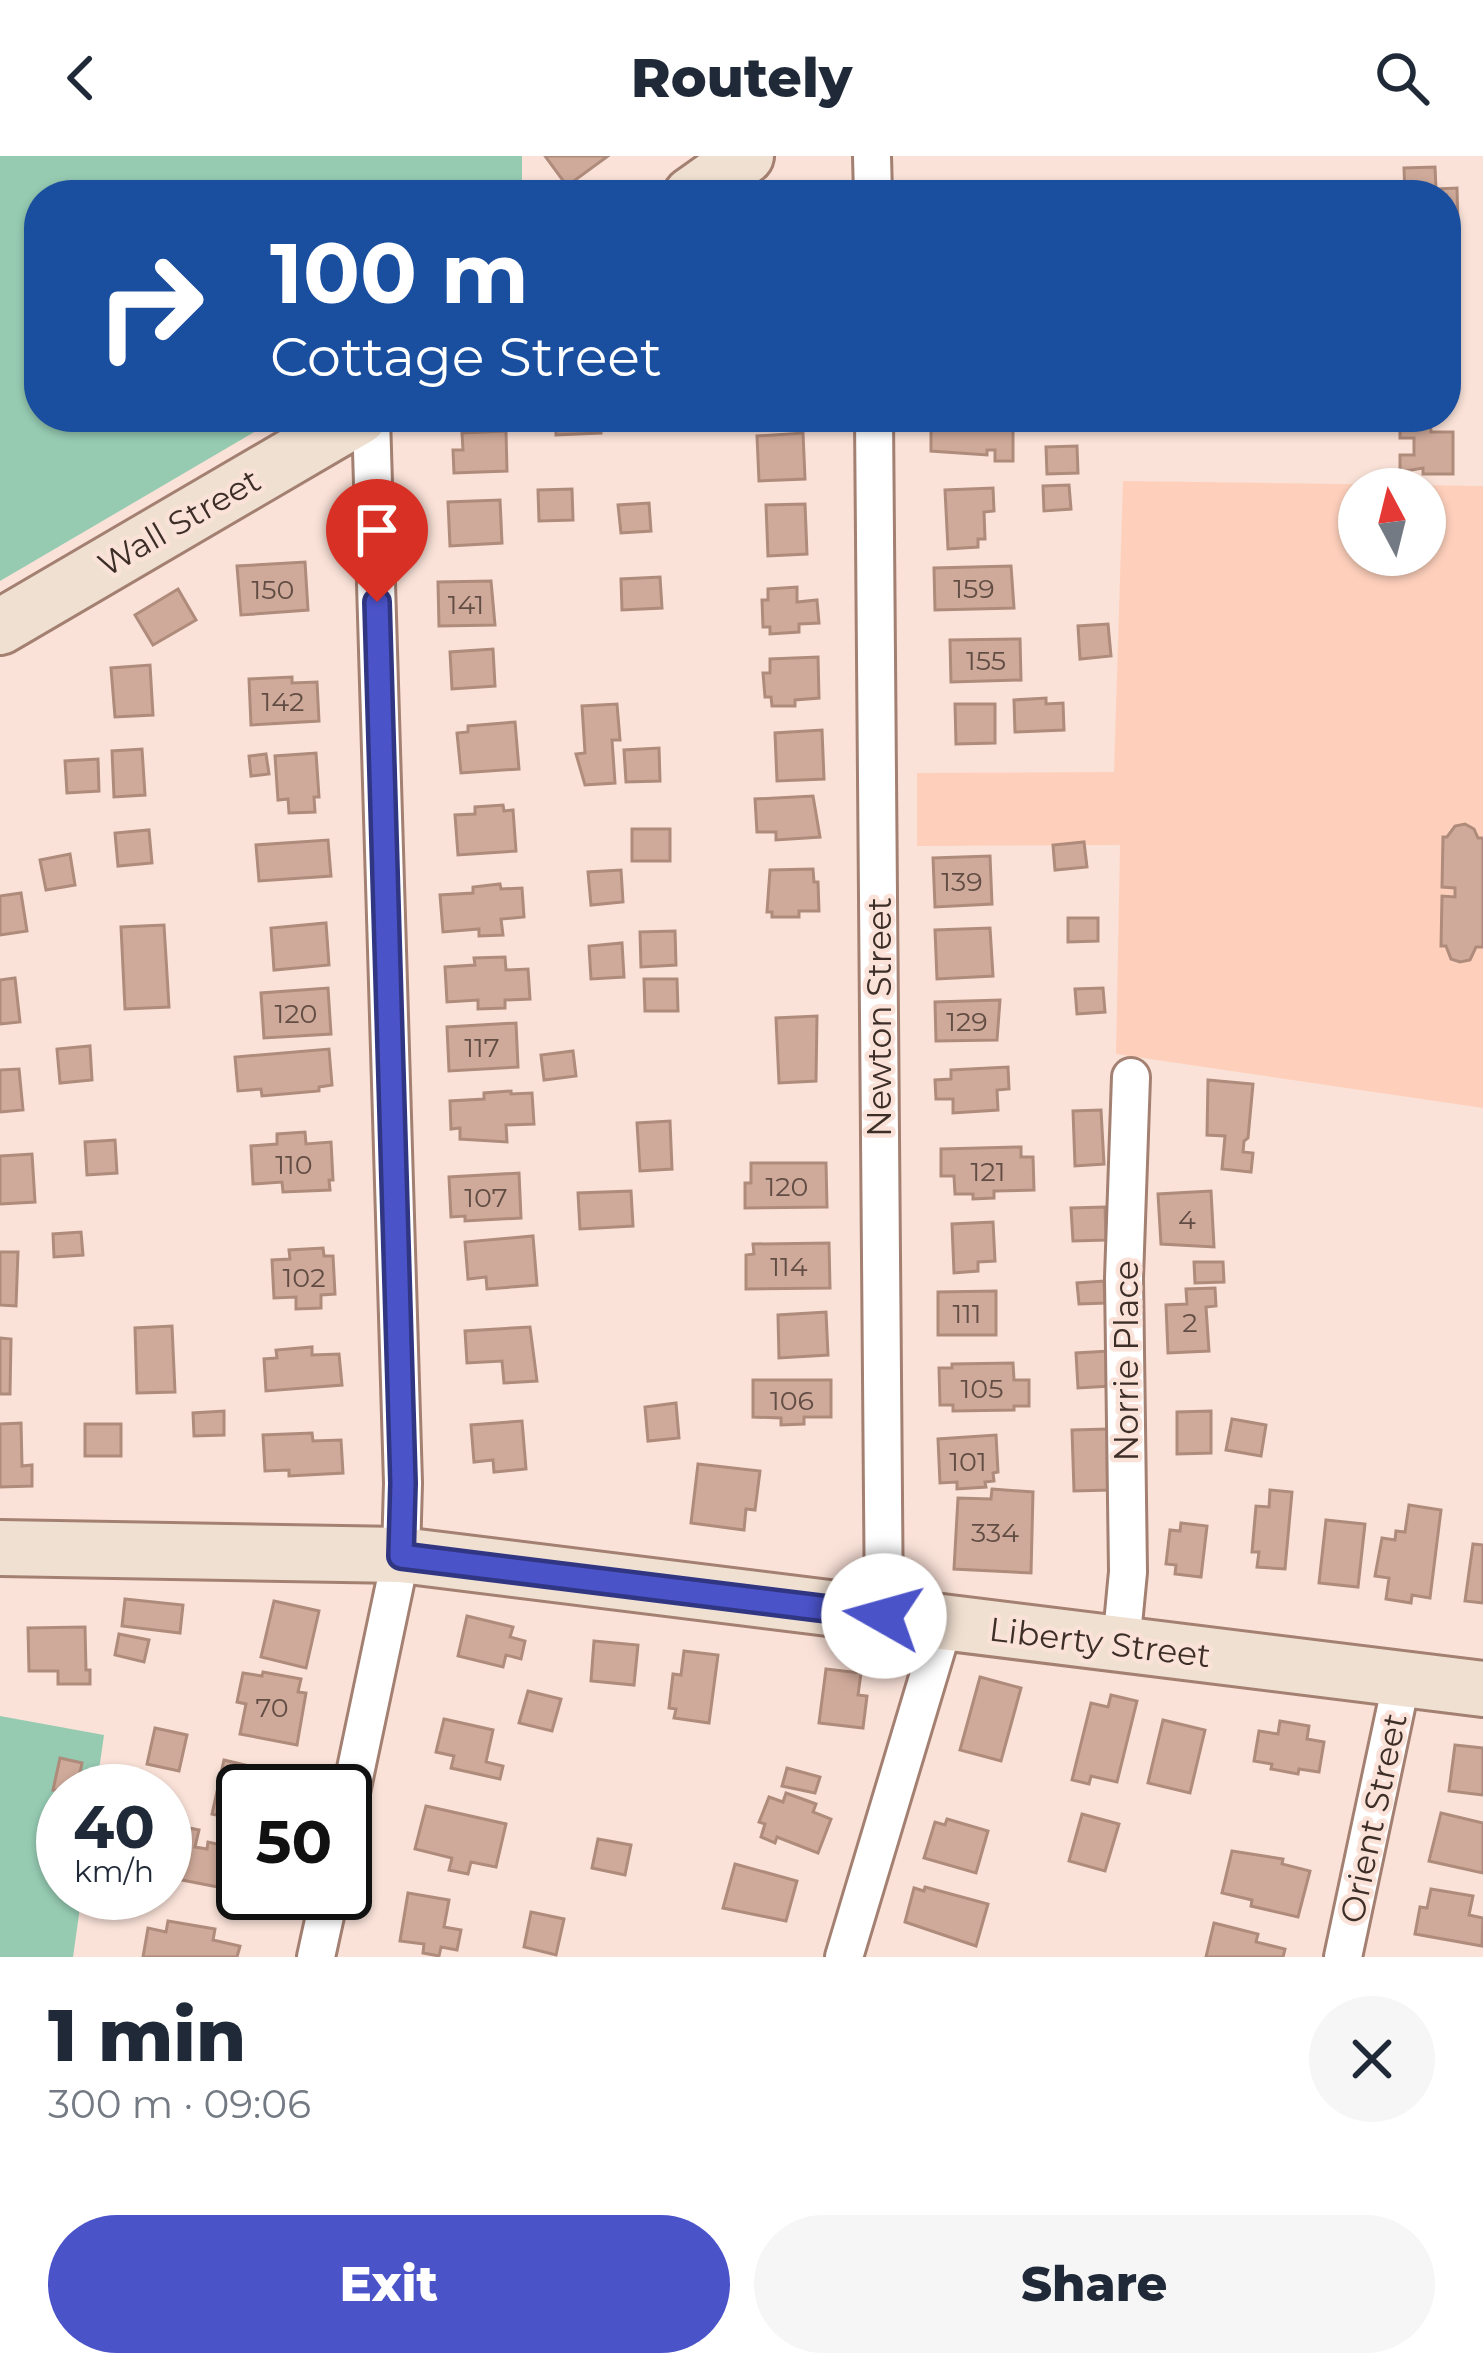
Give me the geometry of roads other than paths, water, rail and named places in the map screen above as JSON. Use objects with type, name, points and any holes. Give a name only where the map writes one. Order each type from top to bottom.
[{"type":"main road","points":[[713,180],[746,156]]},
{"type":"main road","name":"Wall Street","points":[[0,627],[333,432]]},
{"type":"main road","name":"Liberty Street","points":[[0,1548],[401,1556],[1483,1689]]},
{"type":"street","points":[[357,1764],[401,1556],[371,432]]},
{"type":"street","name":"Newton Street","points":[[874,432],[884,1616]]},
{"type":"street","name":"Norrie Place","points":[[1121,1645],[1129,1555],[1124,1278],[1131,1077]]},
{"type":"street","points":[[844,1957],[944,1624]]},
{"type":"street","name":"Orient Street","points":[[1343,1957],[1402,1678]]},
{"type":"street","points":[[316,1957],[324,1920]]}]
